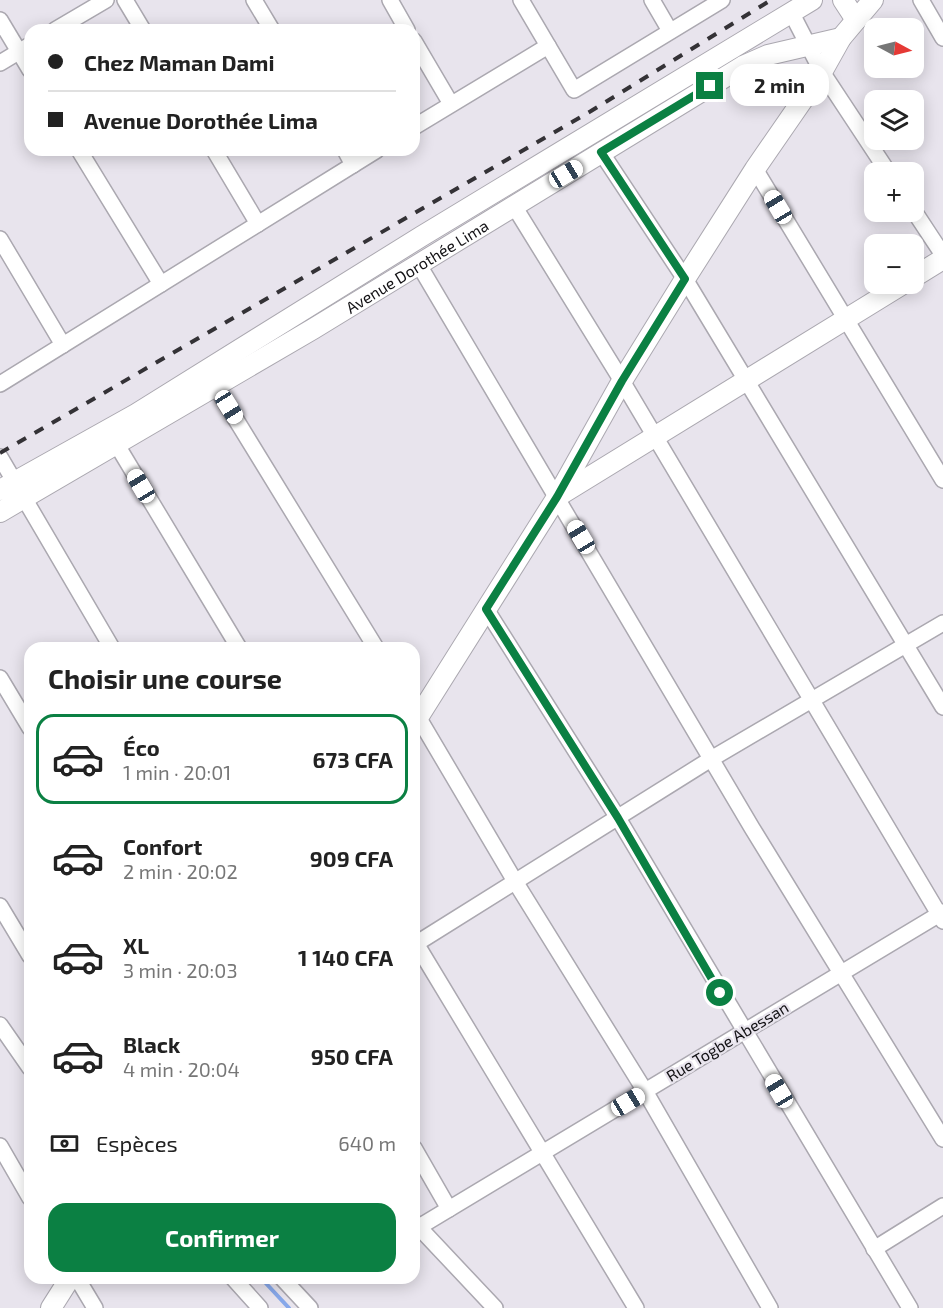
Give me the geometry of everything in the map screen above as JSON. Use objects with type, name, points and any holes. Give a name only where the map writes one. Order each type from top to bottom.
[{"type":"main road","name":"Avenue Dorothée Lima","points":[[0,512],[12,490],[422,236],[812,0]]},
{"type":"main road","points":[[843,0],[856,20]]},
{"type":"main road","points":[[420,711],[557,497],[622,381],[755,169],[822,72],[841,38],[873,0]]},
{"type":"main road","name":"Avenue Dorothée Lima","points":[[12,490],[117,445],[419,265],[757,59],[841,38]]},
{"type":"main road","points":[[746,40],[757,59]]},
{"type":"main road","points":[[924,270],[943,257]]},
{"type":"main road","points":[[557,497],[887,294]]},
{"type":"main road","points":[[51,1308],[66,1284]]},
{"type":"street","points":[[65,24],[106,0]]},
{"type":"street","points":[[125,0],[139,24]]},
{"type":"street","points":[[254,0],[268,24]]},
{"type":"street","points":[[390,0],[404,24]]},
{"type":"street","points":[[521,0],[573,90],[722,0]]},
{"type":"street","points":[[652,0],[670,30]]},
{"type":"street","points":[[921,0],[943,38]]},
{"type":"street","points":[[791,12],[822,72],[881,162]]},
{"type":"street","points":[[0,20],[24,48],[0,63]]},
{"type":"street","points":[[420,123],[548,46]]},
{"type":"street","points":[[420,51],[451,104]]},
{"type":"street","points":[[601,152],[685,279],[943,707]]},
{"type":"street","points":[[83,156],[161,284]]},
{"type":"street","points":[[218,156],[258,224]]},
{"type":"street","points":[[348,156],[353,165]]},
{"type":"street","points":[[0,384],[367,156]]},
{"type":"street","points":[[755,169],[943,480]]},
{"type":"street","points":[[514,206],[622,381],[810,699],[942,916]]},
{"type":"street","points":[[921,222],[943,257]]},
{"type":"street","points":[[0,239],[63,345]]},
{"type":"street","points":[[419,265],[711,759],[943,1139]]},
{"type":"street","points":[[216,387],[372,642]]},
{"type":"street","points":[[117,445],[235,642]]},
{"type":"street","points":[[0,457],[12,490],[108,642]]},
{"type":"street","points":[[486,609],[618,818],[743,1032],[910,1308]]},
{"type":"street","points":[[420,940],[516,883],[711,759],[943,623]]},
{"type":"street","points":[[0,678],[24,718]]},
{"type":"street","points":[[420,724],[645,1091],[770,1308]]},
{"type":"street","points":[[0,906],[24,946]]},
{"type":"street","name":"Rue Togbe Abessan","points":[[420,1223],[449,1209],[843,972],[942,916]]},
{"type":"street","points":[[420,951],[636,1308]]},
{"type":"street","points":[[0,1025],[24,1059]]},
{"type":"street","points":[[0,1146],[24,1188]]},
{"type":"street","points":[[420,1158],[449,1209]]},
{"type":"street","points":[[874,1249],[943,1206]]},
{"type":"street","points":[[420,1227],[495,1308]]},
{"type":"street","points":[[80,1284],[95,1308]]},
{"type":"street","points":[[238,1284],[260,1308]]},
{"type":"street","points":[[288,1284],[310,1308]]},
{"type":"waterway","points":[[267,1284],[289,1308]]},
{"type":"railway","points":[[0,453],[591,111],[771,0]]},
{"type":"route","points":[[710,86],[601,152],[685,279],[622,381],[557,497],[486,609],[618,818],[720,993]]}]
